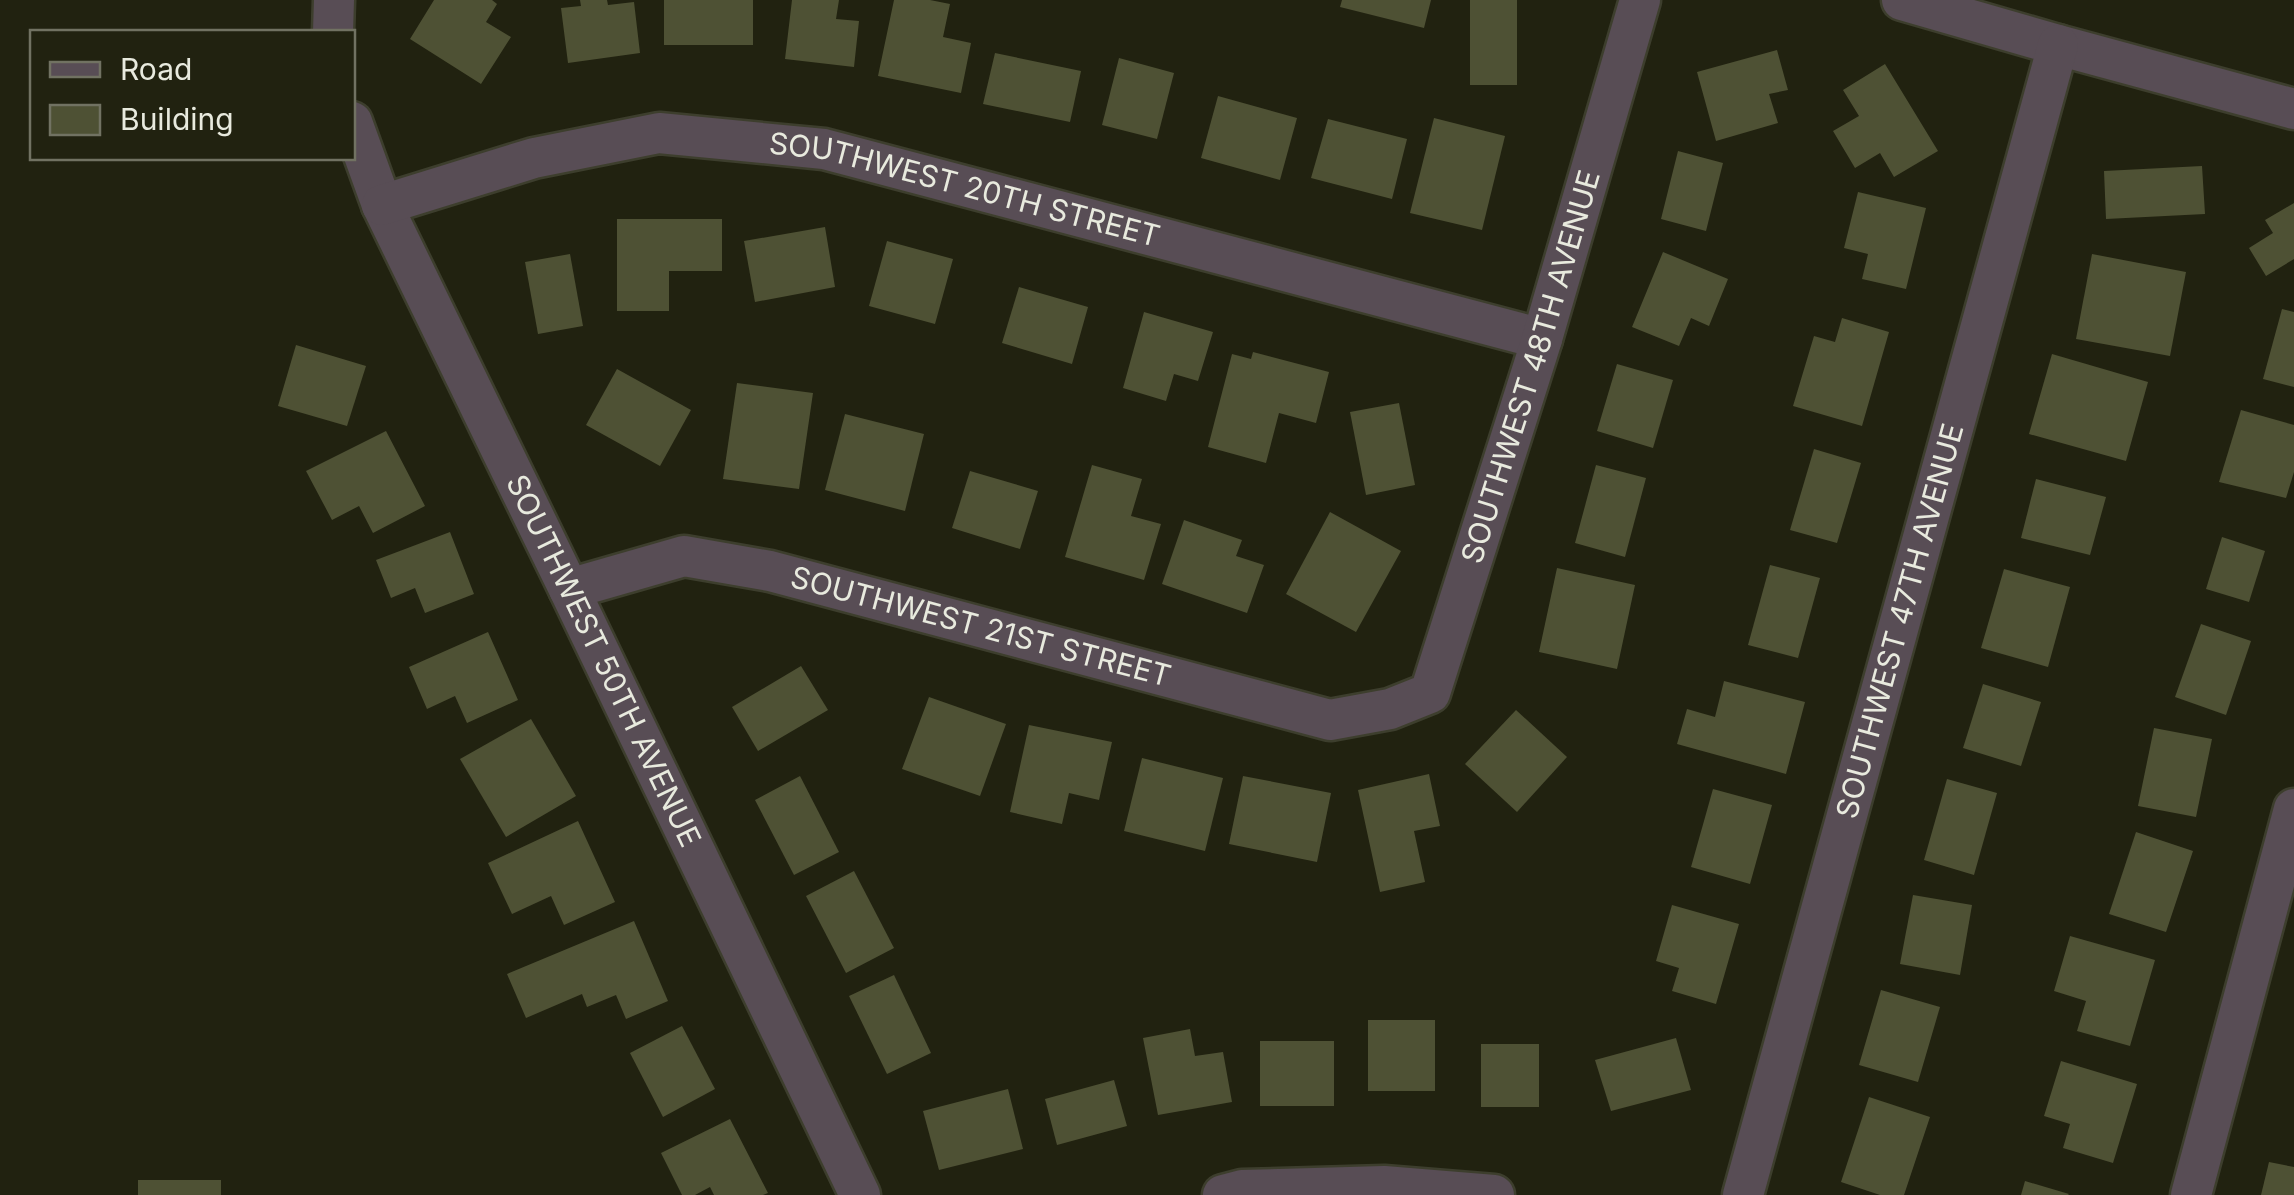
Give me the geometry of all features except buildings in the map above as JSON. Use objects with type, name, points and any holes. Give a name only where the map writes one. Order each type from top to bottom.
[{"type":"street","points":[[334,0],[334,30]]},
{"type":"street","name":"SOUTHWEST 48TH AVENUE","points":[[1390,708],[1430,692],[1542,338],[1640,0]]},
{"type":"street","points":[[1902,0],[2294,109]]},
{"type":"street","name":"SOUTHWEST 47TH AVENUE","points":[[1743,1195],[2058,45]]},
{"type":"street","name":"SOUTHWEST 50TH AVENUE","points":[[355,130],[382,205],[860,1195]]},
{"type":"street","name":"SOUTHWEST 20TH STREET","points":[[382,205],[534,158],[659,132],[824,149],[1542,338]]},
{"type":"street","name":"SOUTHWEST 21ST STREET","points":[[570,589],[684,556],[770,571],[1330,720],[1390,708]]},
{"type":"street","points":[[2191,1195],[2294,809]]},
{"type":"street","points":[[1223,1195],[1242,1190],[1384,1186],[1494,1195]]}]
